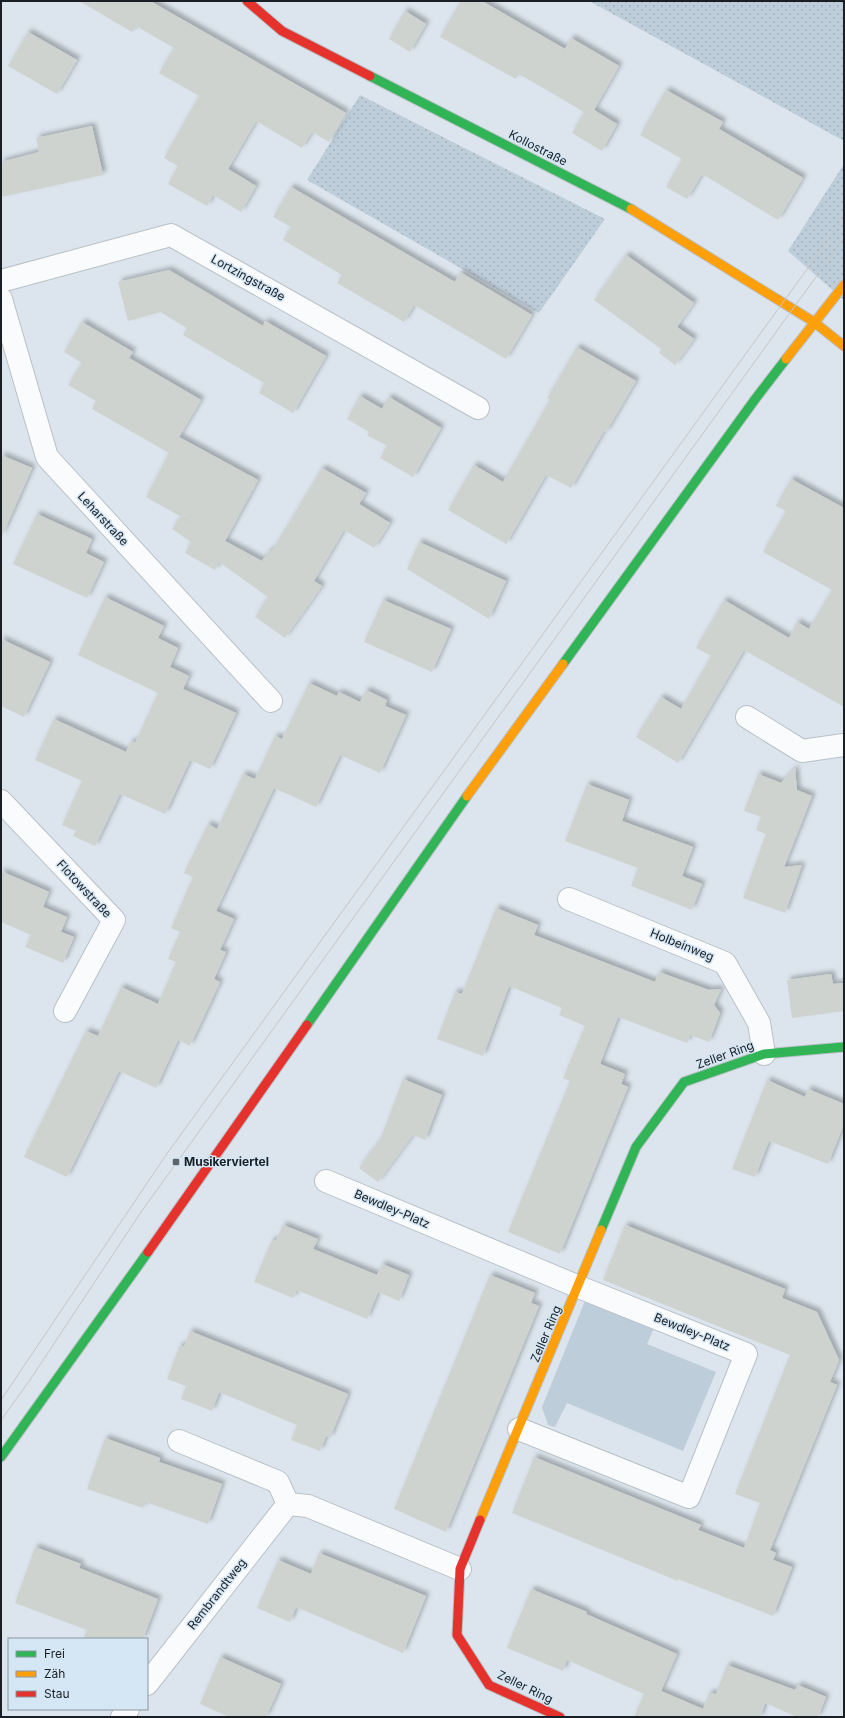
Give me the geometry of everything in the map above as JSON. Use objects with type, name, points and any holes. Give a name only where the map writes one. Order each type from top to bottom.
[{"type":"street","name":"Kollostraße","points":[[247,1],[282,31],[627,207],[814,322],[844,346]]},
{"type":"street","name":"Lortzingstraße","points":[[1,281],[172,235],[478,408]]},
{"type":"street","points":[[1,1457],[144,1260],[455,812],[756,398],[844,285]]},
{"type":"street","name":"Leharstraße","points":[[1,300],[47,457],[271,701]]},
{"type":"street","points":[[747,717],[802,751],[844,745]]},
{"type":"street","name":"Flotowstraße","points":[[1,801],[114,920],[65,1011]]},
{"type":"street","name":"Holbeinweg","points":[[569,899],[725,963],[759,1023],[764,1054]]},
{"type":"street","name":"Zeller Ring","points":[[560,1717],[489,1685],[457,1635],[460,1569],[579,1288],[636,1147],[684,1082],[764,1054],[844,1047]]},
{"type":"street","name":"Bewdley-Platz","points":[[326,1181],[579,1288],[746,1354],[689,1497],[519,1429]]},
{"type":"street","points":[[179,1441],[278,1482],[288,1504],[308,1506],[460,1569]]},
{"type":"street","name":"Rembrandtweg","points":[[148,1683],[288,1504]]},
{"type":"shaded area","points":[[589,1],[844,1],[844,141]]},
{"type":"shaded area","points":[[360,95],[605,219],[539,313],[307,180]]},
{"type":"shaded area","points":[[844,164],[844,300],[788,251]]},
{"type":"shaded area","points":[[589,1291],[658,1319],[647,1344],[716,1372],[683,1451],[567,1403],[555,1427],[548,1425],[542,1407]]},
{"type":"building","points":[[79,1],[150,1],[346,113],[329,142],[312,132],[302,148],[256,121],[228,169],[256,186],[241,212],[213,195],[207,206],[168,184],[178,166],[164,158],[199,96],[159,73],[174,48],[136,26],[132,32]]},
{"type":"building","points":[[461,1],[482,1],[565,49],[571,38],[619,66],[594,110],[617,124],[602,151],[572,133],[584,112],[519,74],[516,79],[440,37]]},
{"type":"building","points":[[405,11],[426,24],[410,52],[389,39]]},
{"type":"building","points":[[28,32],[77,60],[57,94],[8,66]]},
{"type":"building","points":[[666,90],[723,122],[719,129],[803,178],[778,220],[702,174],[687,199],[666,187],[682,159],[640,135]]},
{"type":"building","points":[[92,126],[103,175],[1,197],[1,162],[39,152],[36,138]]},
{"type":"building","points":[[291,187],[455,282],[460,272],[532,315],[506,359],[414,305],[404,322],[337,283],[342,275],[283,240],[291,227],[273,217]]},
{"type":"building","points":[[626,255],[694,303],[677,327],[694,339],[675,365],[659,353],[661,349],[594,300]]},
{"type":"building","points":[[169,270],[263,326],[265,321],[326,356],[293,413],[259,393],[264,383],[183,335],[187,328],[160,312],[128,321],[118,282]]},
{"type":"building","points":[[82,322],[133,352],[129,358],[201,400],[179,437],[258,480],[225,541],[262,561],[270,550],[272,551],[322,468],[366,493],[359,504],[390,523],[374,548],[344,530],[314,581],[322,586],[285,638],[255,617],[268,597],[219,562],[215,570],[185,553],[191,542],[172,529],[180,517],[199,527],[146,497],[169,453],[92,409],[96,401],[68,385],[82,363],[64,352]]},
{"type":"building","points":[[577,347],[636,381],[606,432],[604,431],[571,488],[546,475],[506,544],[448,510],[474,465],[503,482],[550,400],[547,398]]},
{"type":"building","points":[[360,396],[382,409],[389,397],[441,428],[413,477],[380,458],[387,446],[367,435],[369,432],[347,419]]},
{"type":"building","points":[[1,455],[32,468],[1,538]]},
{"type":"building","points":[[791,479],[844,508],[844,707],[744,650],[678,763],[636,737],[661,697],[681,709],[711,656],[696,648],[724,600],[789,638],[797,622],[809,629],[832,590],[763,552],[786,511],[776,506]]},
{"type":"building","points":[[37,514],[92,539],[86,553],[104,562],[87,598],[13,564]]},
{"type":"building","points":[[419,542],[506,581],[489,619],[407,569]]},
{"type":"building","points":[[105,597],[164,626],[158,638],[178,648],[170,667],[189,676],[183,689],[236,713],[210,769],[190,760],[165,814],[120,794],[95,846],[73,836],[76,831],[62,825],[82,781],[35,760],[54,719],[126,752],[131,741],[135,743],[158,693],[78,655]]},
{"type":"building","points":[[383,600],[451,629],[432,672],[364,642]]},
{"type":"building","points":[[1,639],[50,662],[24,717],[1,706]]},
{"type":"building","points":[[309,683],[337,696],[339,692],[360,702],[366,690],[387,700],[385,706],[406,715],[380,773],[340,755],[316,807],[274,788],[216,911],[234,919],[220,950],[226,952],[214,979],[220,982],[190,1046],[178,1040],[156,1088],[119,1071],[67,1177],[24,1157],[86,1031],[98,1036],[121,987],[158,1004],[176,962],[168,959],[180,932],[171,928],[193,877],[184,873],[208,824],[217,829],[243,774],[255,779],[275,736],[282,739]]},
{"type":"building","points":[[795,768],[797,790],[812,796],[784,867],[802,865],[785,913],[743,898],[766,834],[756,830],[761,817],[744,811],[758,774],[781,783]]},
{"type":"building","points":[[587,784],[629,800],[622,821],[693,847],[682,876],[702,884],[692,910],[631,886],[638,868],[565,841]]},
{"type":"building","points":[[1,871],[49,892],[43,907],[67,917],[61,932],[74,937],[63,963],[25,947],[31,935],[1,922]]},
{"type":"building","points":[[496,908],[538,925],[534,935],[655,982],[659,972],[709,990],[721,989],[714,1005],[720,1013],[709,1042],[690,1035],[687,1043],[618,1017],[600,1064],[625,1074],[621,1084],[628,1087],[560,1254],[508,1232],[570,1081],[563,1078],[585,1026],[559,1015],[562,1008],[509,986],[483,1056],[437,1039],[455,992],[462,994]]},
{"type":"building","points":[[831,974],[833,984],[844,983],[844,1011],[792,1018],[787,980]]},
{"type":"building","points":[[403,1079],[442,1095],[425,1140],[413,1135],[378,1182],[359,1168],[380,1140]]},
{"type":"building","points":[[767,1080],[805,1097],[808,1089],[844,1104],[844,1124],[828,1164],[769,1141],[755,1177],[732,1169]]},
{"type":"building","points":[[283,1225],[318,1239],[313,1249],[377,1275],[382,1264],[409,1275],[399,1301],[378,1292],[367,1319],[297,1290],[293,1298],[254,1282],[272,1240],[276,1241]]},
{"type":"building","points":[[625,1225],[785,1289],[782,1298],[817,1312],[839,1360],[830,1382],[837,1385],[770,1550],[776,1553],[773,1560],[792,1567],[773,1616],[678,1579],[678,1581],[512,1513],[534,1457],[701,1525],[698,1530],[744,1548],[760,1503],[735,1494],[790,1355],[603,1280]]},
{"type":"building","points":[[490,1275],[535,1293],[531,1303],[539,1306],[446,1532],[394,1509]]},
{"type":"building","points":[[190,1331],[348,1394],[330,1438],[326,1436],[320,1451],[291,1440],[297,1425],[219,1392],[212,1411],[181,1399],[186,1386],[167,1379],[180,1345],[184,1347]]},
{"type":"building","points":[[105,1438],[160,1458],[159,1462],[222,1484],[208,1524],[145,1502],[143,1508],[87,1489]]},
{"type":"building","points":[[35,1547],[81,1564],[79,1568],[158,1599],[143,1638],[83,1638],[87,1630],[15,1603]]},
{"type":"building","points":[[319,1553],[426,1596],[403,1653],[296,1607],[290,1622],[257,1608],[278,1560],[311,1574]]},
{"type":"building","points":[[531,1589],[587,1612],[586,1614],[677,1654],[661,1691],[703,1709],[709,1693],[716,1694],[727,1665],[795,1690],[798,1685],[826,1697],[818,1717],[797,1717],[765,1703],[760,1717],[634,1717],[644,1694],[567,1660],[563,1671],[507,1648]]},
{"type":"building","points":[[220,1657],[281,1684],[266,1717],[229,1717],[200,1704]]},
{"type":"tram line","points":[[1,1400],[166,1155],[844,218]]},
{"type":"tram line","points":[[1,1420],[30,1380],[141,1212],[844,238]]},
{"type":"traffic: fast","points":[[370,76],[631,209]]},
{"type":"traffic: fast","points":[[563,664],[786,359]]},
{"type":"traffic: fast","points":[[307,1025],[467,796]]},
{"type":"traffic: fast","points":[[601,1230],[636,1147],[684,1082],[764,1054],[844,1047]]},
{"type":"traffic: fast","points":[[1,1457],[148,1252]]},
{"type":"traffic: slow","points":[[631,209],[814,322],[844,346]]},
{"type":"traffic: slow","points":[[786,359],[844,285]]},
{"type":"traffic: slow","points":[[467,796],[563,664]]},
{"type":"traffic: slow","points":[[480,1520],[601,1230]]},
{"type":"traffic: jam","points":[[247,1],[282,31],[370,76]]},
{"type":"traffic: jam","points":[[148,1252],[307,1025]]},
{"type":"traffic: jam","points":[[480,1520],[460,1569],[457,1635],[489,1685],[560,1717]]},
{"type":"place","name":"Musikerviertel","points":[[176,1162]]}]
